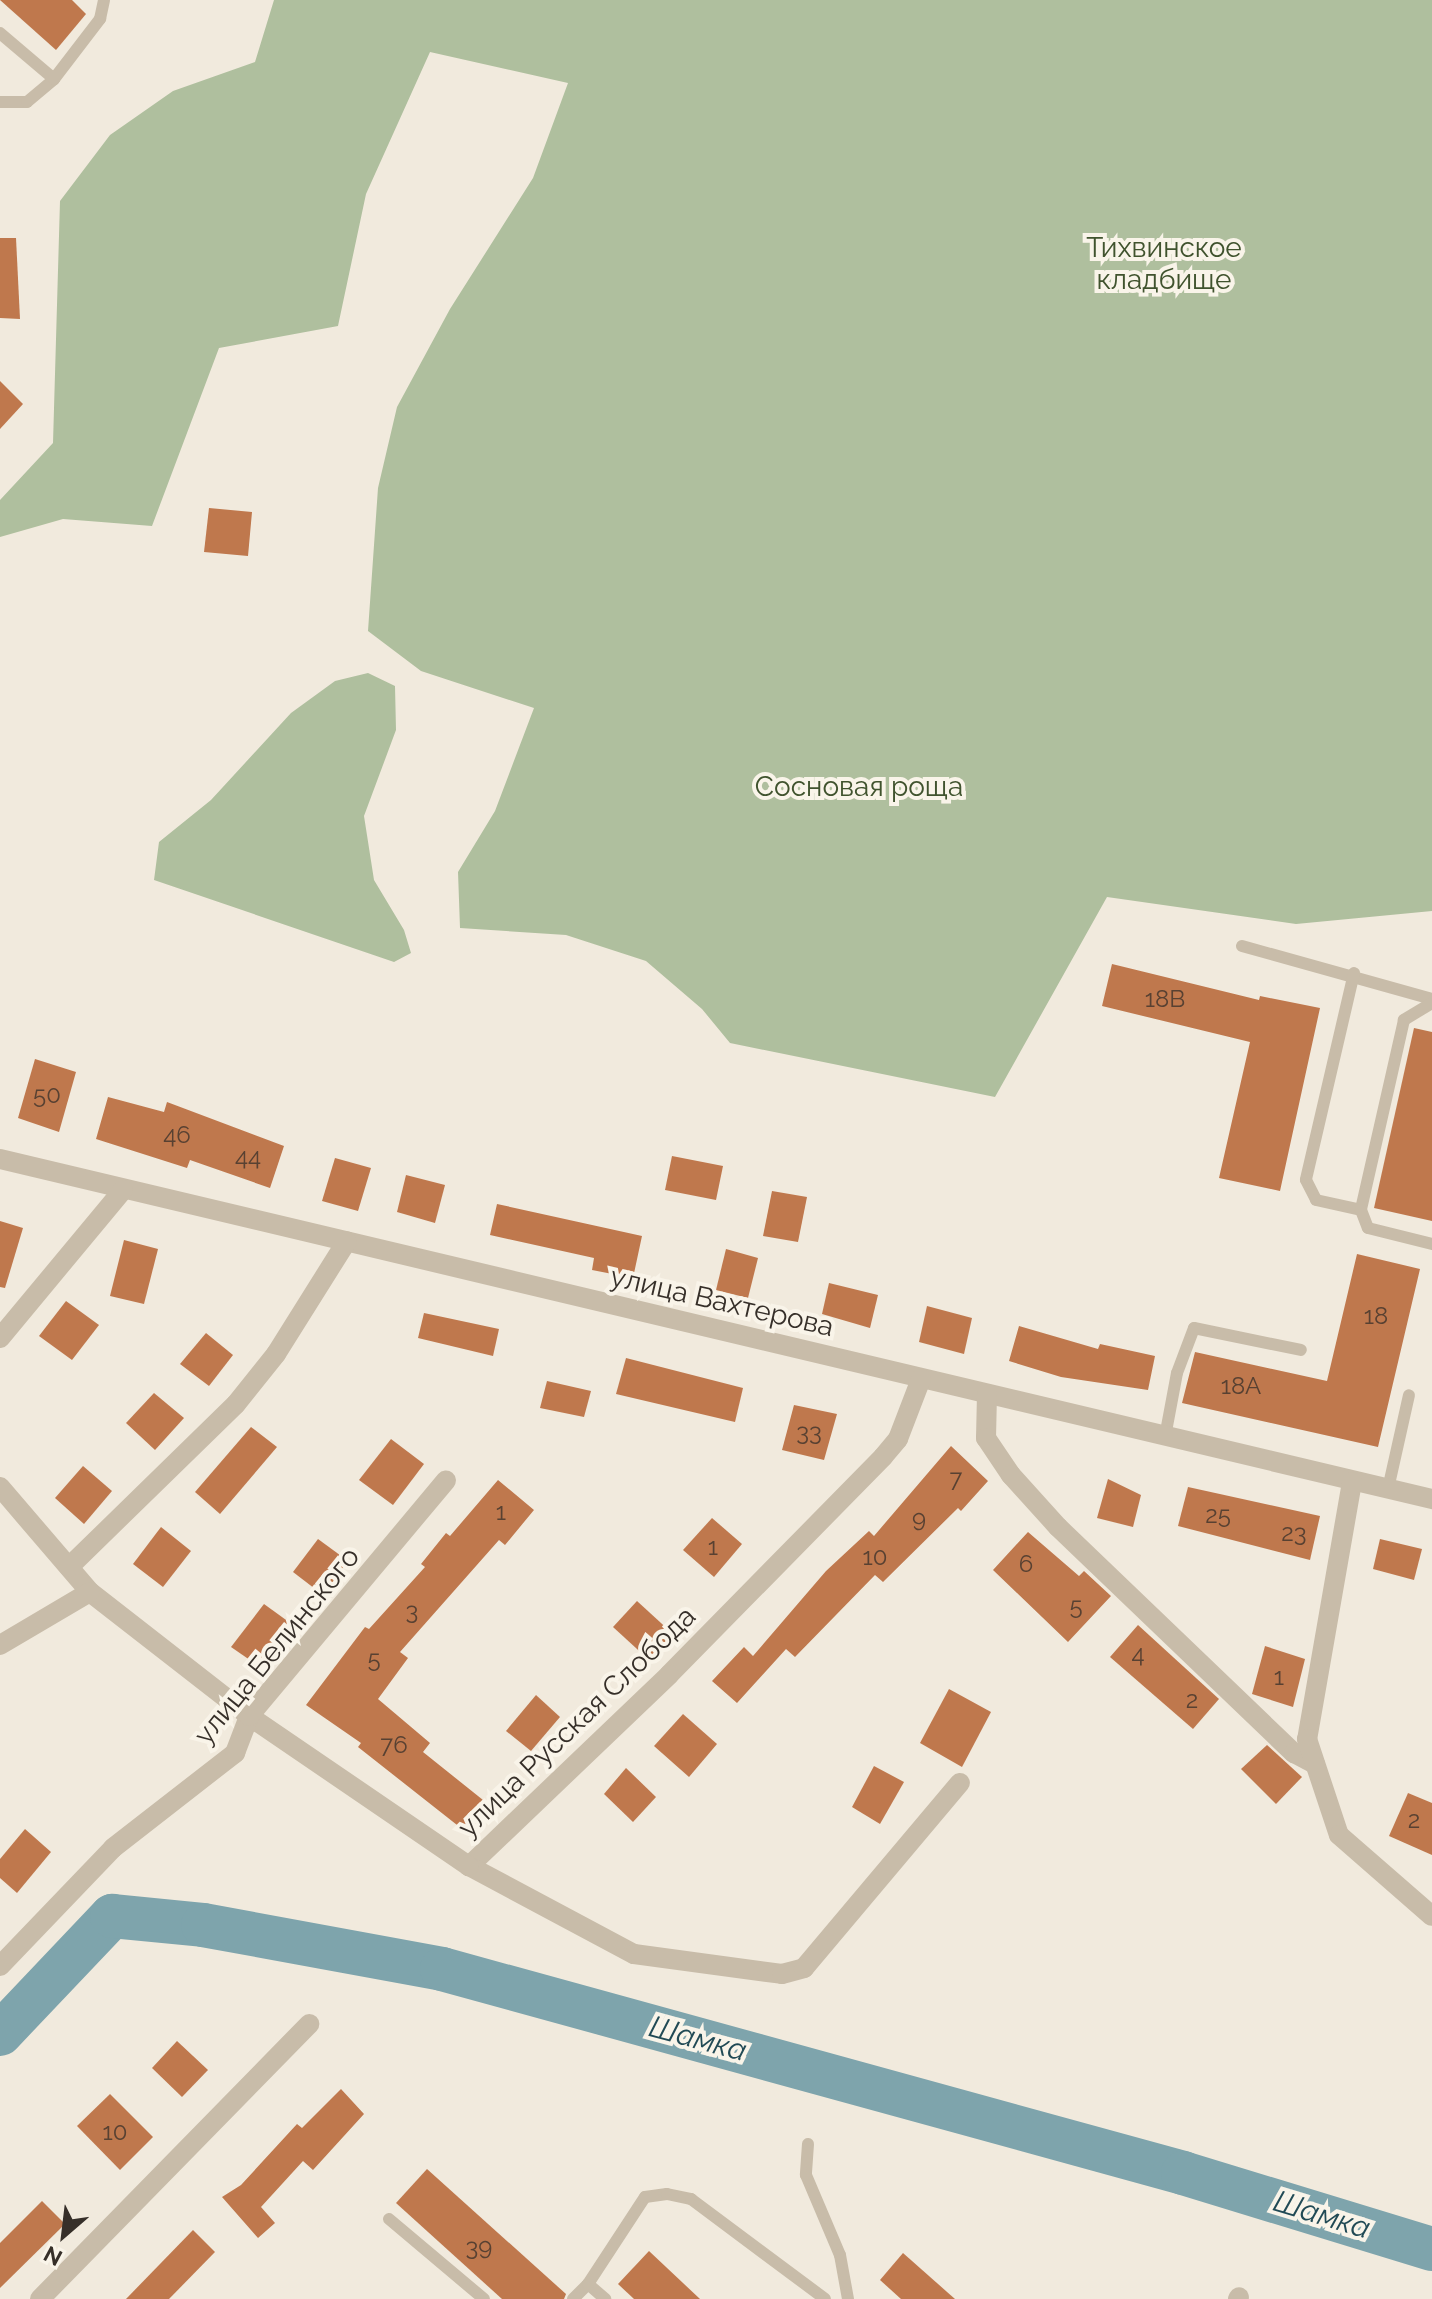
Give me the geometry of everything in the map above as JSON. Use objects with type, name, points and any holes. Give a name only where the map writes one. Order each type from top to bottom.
[{"type":"street","name":"улица Вахтерова","points":[[0,1159],[1432,1499]]},
{"type":"street","points":[[0,1338],[123,1190]]},
{"type":"street","points":[[69,1567],[236,1404],[276,1354],[347,1241]]},
{"type":"street","name":"улица Русская Слобода","points":[[921,1379],[898,1439],[883,1457],[669,1675],[469,1866],[634,1954],[782,1974],[804,1968],[960,1783]]},
{"type":"street","points":[[987,1394],[986,1438],[1011,1475],[1058,1527],[1283,1742],[1315,1764]]},
{"type":"street","name":"улица Белинского","points":[[0,1966],[113,1848],[235,1753],[249,1716],[446,1480]]},
{"type":"street","points":[[1352,1482],[1307,1739],[1339,1835],[1432,1916]]},
{"type":"street","points":[[0,1487],[90,1592],[249,1716],[469,1866]]},
{"type":"street","points":[[0,1645],[90,1592]]},
{"type":"street","points":[[40,2299],[309,2024]]},
{"type":"lane","points":[[0,102],[27,102],[54,79],[100,19],[104,0]]},
{"type":"lane","points":[[0,33],[54,79]]},
{"type":"lane","points":[[1242,946],[1354,973],[1432,1001]]},
{"type":"lane","points":[[1354,973],[1306,1180],[1316,1200],[1361,1210]]},
{"type":"lane","points":[[1432,1001],[1404,1020],[1361,1210],[1368,1228],[1432,1244]]},
{"type":"lane","points":[[1165,1437],[1177,1373],[1194,1328],[1301,1350]]},
{"type":"lane","points":[[1388,1489],[1409,1395]]},
{"type":"lane","points":[[808,2144],[806,2175],[840,2255],[848,2299]]},
{"type":"lane","points":[[573,2299],[588,2284],[645,2197],[667,2194],[691,2199],[825,2299]]},
{"type":"lane","points":[[389,2219],[484,2299]]},
{"type":"lane","points":[[588,2284],[605,2299]]},
{"type":"green space","points":[[274,0],[1432,0],[1432,911],[1296,924],[1107,897],[995,1097],[730,1043],[702,1009],[646,961],[566,935],[460,928],[458,872],[495,811],[534,708],[421,671],[368,631],[378,488],[397,407],[450,309],[533,178],[568,83],[430,52],[366,194],[338,326],[219,348],[152,526],[63,519],[0,537],[0,500],[53,443],[60,201],[110,135],[173,91],[255,62]]},
{"type":"green space","points":[[368,673],[395,686],[396,730],[364,816],[374,880],[404,930],[411,953],[394,962],[154,880],[159,842],[211,800],[291,713],[335,681]]},
{"type":"building","points":[[0,0],[72,0],[86,14],[56,50]]},
{"type":"building","points":[[0,238],[16,238],[20,319],[0,318]]},
{"type":"building","points":[[0,381],[23,404],[0,429]]},
{"type":"building","points":[[209,508],[252,512],[248,556],[204,552]]},
{"type":"building","points":[[1112,964],[1259,1000],[1260,996],[1320,1008],[1280,1191],[1219,1178],[1250,1042],[1102,1006]]},
{"type":"building","points":[[1414,1028],[1432,1032],[1432,1221],[1374,1208]]},
{"type":"building","points":[[35,1059],[76,1072],[59,1132],[18,1118]]},
{"type":"building","points":[[108,1097],[164,1112],[167,1102],[284,1146],[270,1188],[190,1160],[187,1168],[96,1139]]},
{"type":"building","points":[[672,1156],[723,1166],[716,1200],[665,1190]]},
{"type":"building","points":[[335,1158],[371,1168],[358,1211],[322,1201]]},
{"type":"building","points":[[406,1175],[445,1185],[435,1223],[397,1212]]},
{"type":"building","points":[[772,1191],[807,1197],[798,1242],[763,1236]]},
{"type":"building","points":[[497,1204],[642,1236],[633,1278],[592,1270],[594,1258],[490,1235]]},
{"type":"building","points":[[0,1221],[23,1228],[5,1288],[0,1287]]},
{"type":"building","points":[[124,1240],[158,1249],[144,1304],[110,1296]]},
{"type":"building","points":[[726,1249],[758,1258],[748,1298],[716,1290]]},
{"type":"building","points":[[1357,1254],[1420,1269],[1378,1447],[1182,1403],[1195,1352],[1327,1381]]},
{"type":"building","points":[[829,1283],[878,1295],[870,1328],[822,1314]]},
{"type":"building","points":[[66,1301],[99,1325],[72,1360],[39,1336]]},
{"type":"building","points":[[927,1306],[972,1318],[964,1354],[919,1342]]},
{"type":"building","points":[[424,1313],[499,1329],[493,1356],[418,1338]]},
{"type":"building","points":[[1019,1326],[1098,1349],[1100,1344],[1155,1356],[1148,1390],[1061,1377],[1009,1361]]},
{"type":"building","points":[[206,1333],[233,1355],[209,1386],[180,1364]]},
{"type":"building","points":[[626,1358],[743,1388],[735,1422],[616,1394]]},
{"type":"building","points":[[547,1381],[591,1391],[584,1417],[540,1408]]},
{"type":"building","points":[[154,1393],[184,1418],[155,1450],[126,1423]]},
{"type":"building","points":[[794,1405],[837,1414],[824,1460],[782,1450]]},
{"type":"building","points":[[251,1427],[277,1447],[220,1514],[195,1492]]},
{"type":"building","points":[[391,1439],[424,1464],[393,1505],[359,1480]]},
{"type":"building","points":[[951,1446],[988,1481],[961,1511],[958,1508],[883,1582],[875,1575],[795,1657],[786,1649],[737,1703],[712,1681],[744,1647],[753,1656],[826,1571],[869,1531],[874,1536]]},
{"type":"building","points":[[83,1466],[112,1491],[84,1524],[55,1498]]},
{"type":"building","points":[[1108,1479],[1141,1495],[1133,1527],[1097,1518]]},
{"type":"building","points":[[498,1480],[534,1510],[505,1545],[499,1540],[400,1652],[408,1658],[378,1699],[430,1743],[423,1752],[493,1808],[471,1836],[358,1747],[361,1743],[306,1705],[365,1627],[369,1629],[425,1567],[421,1564],[446,1533],[450,1536]]},
{"type":"building","points":[[1188,1487],[1320,1516],[1310,1560],[1178,1526]]},
{"type":"building","points":[[712,1518],[742,1544],[714,1577],[683,1550]]},
{"type":"building","points":[[161,1527],[191,1551],[163,1587],[133,1564]]},
{"type":"building","points":[[1028,1532],[1079,1576],[1084,1571],[1111,1596],[1068,1642],[993,1570]]},
{"type":"building","points":[[318,1539],[348,1561],[323,1595],[293,1572]]},
{"type":"building","points":[[1380,1539],[1422,1549],[1414,1580],[1373,1569]]},
{"type":"building","points":[[637,1601],[673,1634],[649,1660],[613,1627]]},
{"type":"building","points":[[264,1604],[293,1625],[260,1667],[231,1647]]},
{"type":"building","points":[[1138,1625],[1219,1699],[1193,1729],[1110,1657]]},
{"type":"building","points":[[1265,1646],[1305,1659],[1293,1707],[1252,1694]]},
{"type":"building","points":[[949,1689],[991,1712],[962,1767],[920,1743]]},
{"type":"building","points":[[536,1695],[560,1717],[531,1751],[506,1731]]},
{"type":"building","points":[[683,1714],[717,1744],[689,1777],[654,1746]]},
{"type":"building","points":[[1267,1745],[1302,1777],[1276,1804],[1241,1769]]},
{"type":"building","points":[[874,1766],[904,1782],[880,1824],[852,1807]]},
{"type":"building","points":[[626,1768],[656,1797],[633,1822],[604,1794]]},
{"type":"building","points":[[1408,1793],[1432,1803],[1432,1855],[1389,1836]]},
{"type":"building","points":[[25,1829],[51,1852],[17,1893],[0,1878],[0,1859]]},
{"type":"building","points":[[177,2041],[208,2070],[182,2097],[152,2068]]},
{"type":"building","points":[[341,2089],[364,2114],[313,2170],[303,2161],[261,2207],[275,2223],[258,2238],[222,2197],[241,2185],[297,2124],[302,2128]]},
{"type":"building","points":[[110,2094],[153,2137],[120,2170],[77,2126]]},
{"type":"building","points":[[427,2169],[566,2294],[564,2299],[502,2299],[396,2203]]},
{"type":"building","points":[[42,2201],[65,2224],[0,2288],[0,2243]]},
{"type":"building","points":[[193,2230],[215,2252],[169,2299],[126,2299]]},
{"type":"building","points":[[649,2251],[700,2299],[634,2299],[618,2284]]},
{"type":"building","points":[[903,2253],[955,2299],[901,2299],[880,2280]]},
{"type":"waterway","name":"Шамка","points":[[0,2034],[112,1916],[203,1925],[442,1969],[1183,2173],[1432,2249]]},
{"type":"park label","name":"Тихвинское кладбище","points":[[1164,264]]},
{"type":"park label","name":"Сосновая роща","points":[[859,787]]}]
